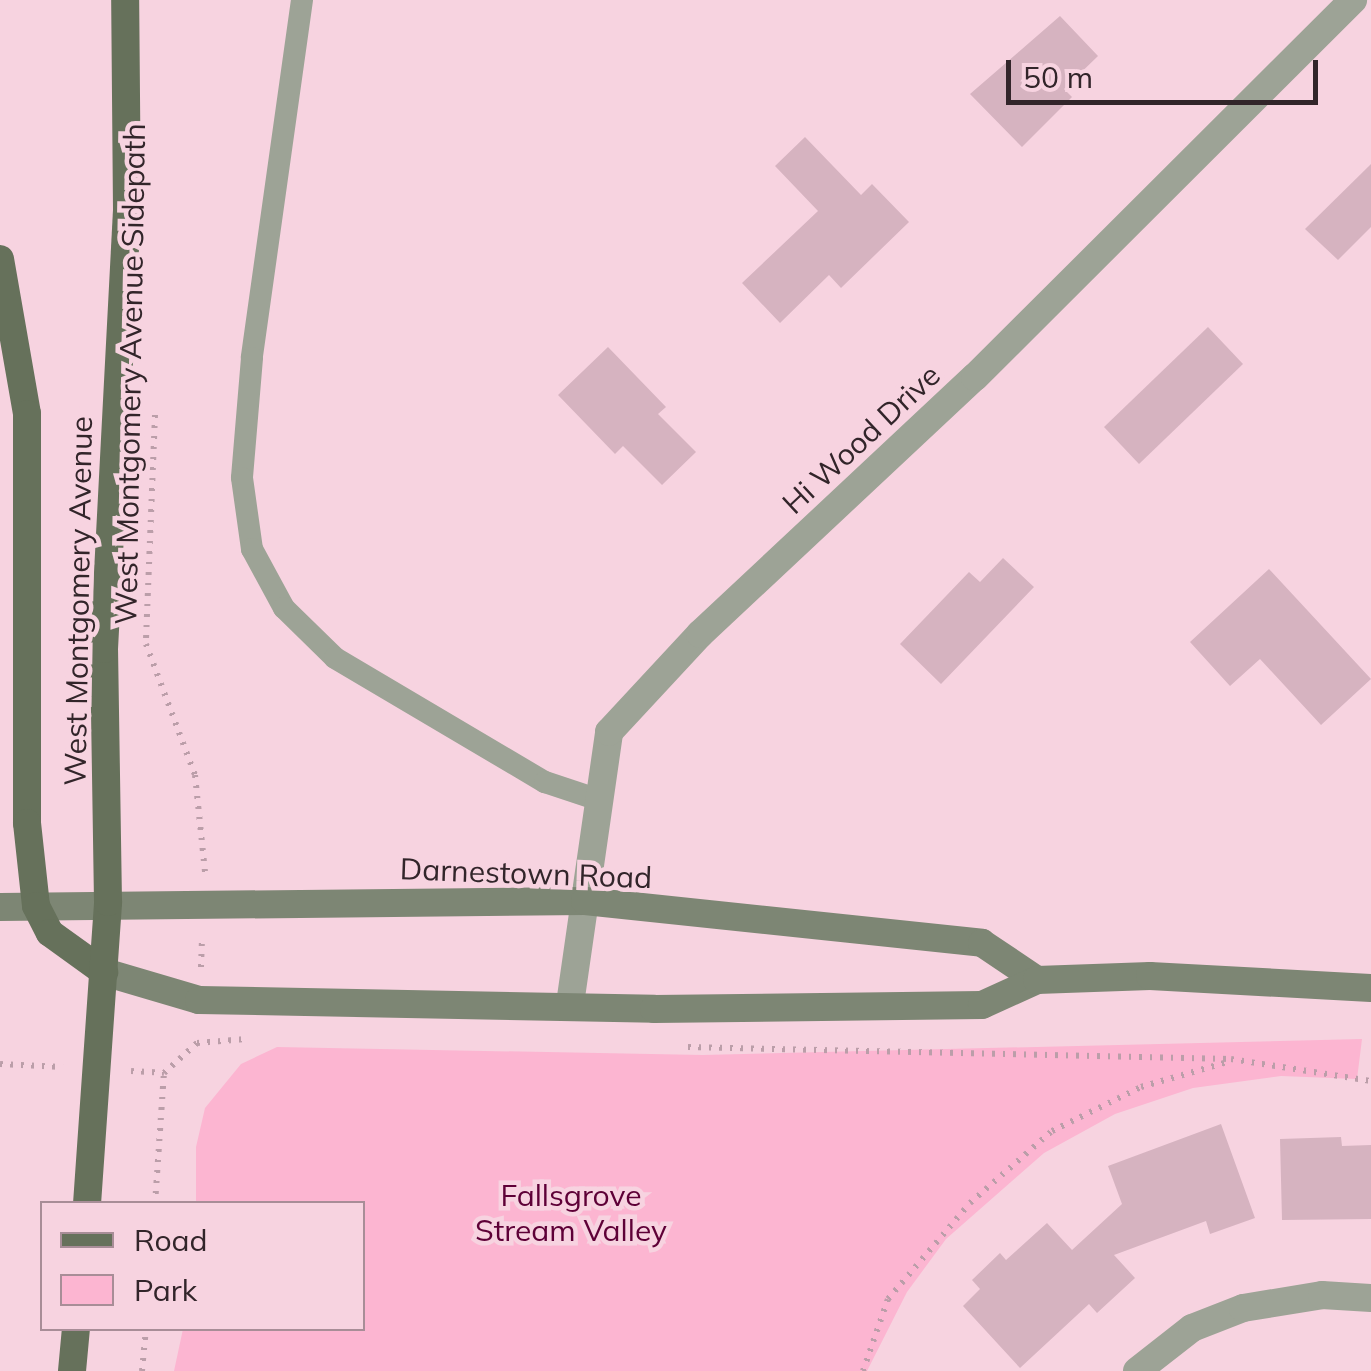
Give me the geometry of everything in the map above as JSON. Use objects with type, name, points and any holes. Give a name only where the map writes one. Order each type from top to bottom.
[{"type":"main road","name":"West Montgomery Avenue","points":[[87,1201],[108,902],[104,649],[127,210],[125,0]]},
{"type":"main road","points":[[0,259],[27,414],[27,824],[36,906],[50,933],[104,972],[199,1000],[982,1005],[1037,980],[1150,976],[1371,988]]},
{"type":"main road","name":"Darnestown Road","points":[[0,907],[108,902],[585,901],[982,943],[1037,980]]},
{"type":"main road","points":[[72,1371],[76,1331]]},
{"type":"street","name":"Hi Wood Drive","points":[[570,1004],[609,732],[687,648],[974,377],[1353,0]]},
{"type":"street","points":[[1137,1371],[1192,1328],[1243,1308],[1322,1295],[1371,1298]]},
{"type":"lane","points":[[302,0],[252,358],[242,478],[252,549],[284,608],[335,658],[545,782],[599,800]]},
{"type":"path","name":"West Montgomery Avenue Sidepath","points":[[155,408],[146,644],[196,775],[205,858]]},
{"type":"path","points":[[201,961],[202,932]]},
{"type":"path","points":[[155,1201],[164,1073],[197,1043],[258,1038]]},
{"type":"path","points":[[671,1047],[1237,1060],[1371,1080]]},
{"type":"path","points":[[863,1371],[888,1300],[970,1203],[1052,1131],[1141,1087],[1237,1060]]},
{"type":"path","points":[[0,1064],[54,1067]]},
{"type":"path","points":[[142,1371],[146,1331]]},
{"type":"green space","name":"Fallsgrove Stream Valley","points":[[1362,1039],[1357,1079],[1281,1076],[1193,1088],[1115,1114],[1044,1153],[946,1239],[907,1292],[867,1371],[174,1371],[183,1331],[365,1331],[365,1201],[196,1201],[196,1147],[205,1108],[241,1064],[277,1047],[703,1055]]},
{"type":"building","points":[[1060,16],[1098,56],[1064,89],[1072,97],[1022,147],[970,94]]},
{"type":"building","points":[[805,137],[861,195],[872,184],[909,222],[841,288],[829,275],[780,323],[742,283],[818,211],[775,166]]},
{"type":"building","points":[[1371,164],[1371,227],[1338,260],[1305,229]]},
{"type":"building","points":[[1208,327],[1243,364],[1139,464],[1104,427]]},
{"type":"building","points":[[608,347],[666,407],[658,414],[696,452],[662,485],[623,446],[615,454],[558,395]]},
{"type":"building","points":[[1003,558],[1034,587],[941,684],[900,644],[969,572],[980,582]]},
{"type":"building","points":[[1269,569],[1371,679],[1321,725],[1260,659],[1230,686],[1190,642]]},
{"type":"building","points":[[1221,1124],[1255,1218],[1210,1234],[1206,1221],[1114,1255],[1135,1278],[1097,1313],[1089,1304],[1020,1368],[963,1306],[980,1289],[972,1280],[1000,1253],[1006,1260],[1047,1223],[1072,1250],[1122,1204],[1108,1166]]},
{"type":"building","points":[[1341,1137],[1342,1146],[1371,1145],[1371,1219],[1282,1220],[1280,1139]]}]
